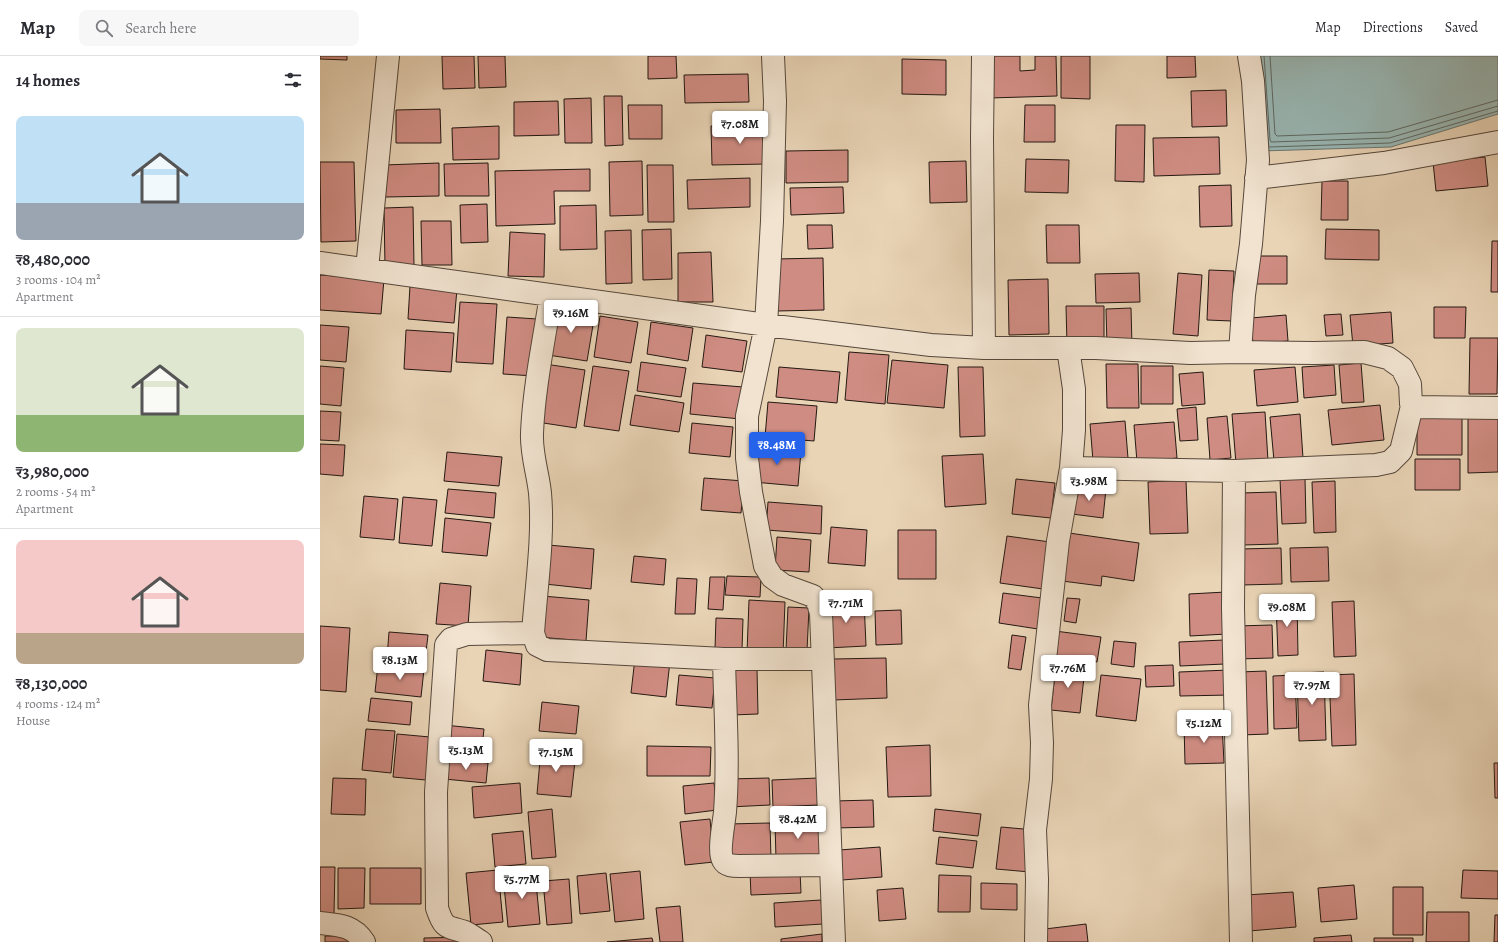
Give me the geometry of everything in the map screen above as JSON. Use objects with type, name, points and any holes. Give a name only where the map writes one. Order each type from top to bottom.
[{"type":"street","points":[[367,269],[388,56]]},
{"type":"street","points":[[773,56],[775,101],[772,221],[766,325],[747,416],[746,458],[765,566],[772,577],[783,585],[813,596],[818,603],[821,613],[834,942]]},
{"type":"street","points":[[983,56],[982,138],[984,348]]},
{"type":"street","points":[[1240,352],[1244,295],[1251,244],[1258,160],[1253,81],[1249,56]]},
{"type":"street","points":[[1256,178],[1384,163],[1498,142]]},
{"type":"street","points":[[320,263],[766,325],[923,344],[984,348],[1068,348],[1190,353],[1364,352],[1388,358],[1402,368],[1410,384],[1412,406],[1401,451],[1390,462],[1376,465],[1234,471],[1071,468]]},
{"type":"street","points":[[551,295],[534,406],[532,434],[533,457],[540,493],[540,537],[533,633],[537,645],[547,650],[724,659],[822,660]]},
{"type":"street","points":[[1036,942],[1037,879],[1035,830],[1041,779],[1042,743],[1040,704],[1058,541],[1071,468],[1074,430],[1074,389],[1068,348]]},
{"type":"street","points":[[1412,406],[1498,408]]},
{"type":"street","points":[[1234,471],[1233,615],[1241,942]]},
{"type":"street","points":[[481,942],[466,933],[450,928],[441,922],[437,908],[436,792],[446,645],[451,638],[467,634],[533,633]]},
{"type":"street","points":[[724,659],[726,764],[721,852],[723,860],[729,865],[740,866],[831,865]]},
{"type":"street","points":[[320,923],[348,927],[360,935],[364,942]]},
{"type":"water","points":[[1255,56],[1498,56],[1498,114],[1391,147],[1261,151]]},
{"type":"building","points":[[320,56],[347,56],[347,60],[320,59]]},
{"type":"building","points":[[442,56],[474,56],[475,88],[443,89]]},
{"type":"building","points":[[478,56],[505,56],[506,87],[479,88]]},
{"type":"building","points":[[648,56],[676,56],[677,78],[648,79]]},
{"type":"building","points":[[990,56],[1020,56],[1020,71],[1035,70],[1035,56],[1056,56],[1057,96],[990,98]]},
{"type":"building","points":[[1061,56],[1090,56],[1090,99],[1061,98]]},
{"type":"building","points":[[1167,56],[1195,56],[1196,77],[1167,78]]},
{"type":"building","points":[[902,59],[946,60],[946,95],[902,94]]},
{"type":"building","points":[[748,74],[749,102],[685,103],[684,75]]},
{"type":"building","points":[[1226,90],[1227,126],[1192,127],[1191,91]]},
{"type":"building","points":[[604,96],[622,96],[623,145],[605,146]]},
{"type":"building","points":[[591,98],[592,143],[565,143],[564,99]]},
{"type":"building","points":[[558,101],[559,135],[514,136],[514,102]]},
{"type":"building","points":[[628,105],[662,105],[662,139],[629,139]]},
{"type":"building","points":[[1025,105],[1055,105],[1055,142],[1024,142]]},
{"type":"building","points":[[440,109],[441,143],[396,143],[396,110]]},
{"type":"building","points":[[767,125],[768,164],[712,165],[711,126]]},
{"type":"building","points":[[1116,125],[1145,125],[1144,182],[1115,181]]},
{"type":"building","points":[[499,126],[499,159],[453,160],[452,128]]},
{"type":"building","points":[[1219,137],[1220,174],[1154,176],[1153,138]]},
{"type":"building","points":[[848,150],[848,182],[786,183],[786,151]]},
{"type":"building","points":[[1485,157],[1488,186],[1436,191],[1433,162]]},
{"type":"building","points":[[1026,159],[1069,160],[1068,193],[1025,192]]},
{"type":"building","points":[[642,161],[643,215],[610,216],[609,162]]},
{"type":"building","points":[[966,161],[967,202],[930,203],[929,162]]},
{"type":"building","points":[[320,162],[354,162],[356,241],[321,242]]},
{"type":"building","points":[[439,163],[439,196],[385,197],[384,165]]},
{"type":"building","points":[[488,163],[489,196],[445,196],[444,164]]},
{"type":"building","points":[[647,165],[673,165],[674,222],[648,222]]},
{"type":"building","points":[[590,169],[590,191],[554,191],[555,224],[496,226],[495,171]]},
{"type":"building","points":[[750,178],[750,207],[688,209],[687,180]]},
{"type":"building","points":[[1322,181],[1348,181],[1348,220],[1321,220]]},
{"type":"building","points":[[1231,185],[1232,226],[1200,227],[1199,186]]},
{"type":"building","points":[[843,187],[844,213],[791,215],[790,188]]},
{"type":"building","points":[[487,204],[488,242],[461,243],[460,205]]},
{"type":"building","points":[[596,205],[597,249],[560,250],[560,206]]},
{"type":"building","points":[[413,207],[414,266],[385,266],[384,208]]},
{"type":"building","points":[[421,221],[451,221],[452,265],[422,265]]},
{"type":"building","points":[[807,225],[832,225],[833,248],[808,249]]},
{"type":"building","points":[[1046,225],[1079,225],[1080,263],[1047,263]]},
{"type":"building","points":[[671,229],[672,279],[643,280],[642,230]]},
{"type":"building","points":[[1326,229],[1379,230],[1379,260],[1325,259]]},
{"type":"building","points":[[631,230],[632,283],[606,284],[605,231]]},
{"type":"building","points":[[510,232],[545,234],[544,277],[508,276]]},
{"type":"building","points":[[1492,241],[1498,241],[1498,292],[1491,292]]},
{"type":"building","points":[[711,252],[713,302],[678,302],[678,253]]},
{"type":"building","points":[[1253,256],[1287,256],[1287,284],[1252,284]]},
{"type":"building","points":[[823,258],[824,310],[777,311],[776,259]]},
{"type":"building","points":[[1209,270],[1234,271],[1232,321],[1207,320]]},
{"type":"building","points":[[1139,273],[1140,302],[1096,303],[1095,274]]},
{"type":"building","points":[[1178,273],[1202,275],[1198,336],[1173,334]]},
{"type":"building","points":[[320,275],[384,279],[381,314],[320,310]]},
{"type":"building","points":[[1048,279],[1049,334],[1009,335],[1008,280]]},
{"type":"building","points":[[410,286],[457,289],[454,323],[408,319]]},
{"type":"building","points":[[460,302],[497,304],[493,364],[456,362]]},
{"type":"building","points":[[1066,306],[1104,306],[1104,344],[1067,345]]},
{"type":"building","points":[[555,307],[595,313],[587,361],[548,355]]},
{"type":"building","points":[[1434,307],[1466,307],[1465,338],[1434,338]]},
{"type":"building","points":[[1131,308],[1132,346],[1107,346],[1106,309]]},
{"type":"building","points":[[1391,312],[1393,343],[1353,346],[1350,315]]},
{"type":"building","points":[[1341,314],[1343,335],[1326,336],[1324,315]]},
{"type":"building","points":[[1286,315],[1288,341],[1253,344],[1251,318]]},
{"type":"building","points":[[600,316],[638,322],[631,363],[594,357]]},
{"type":"building","points":[[507,317],[537,319],[534,376],[503,374]]},
{"type":"building","points":[[651,322],[693,328],[688,361],[647,354]]},
{"type":"building","points":[[320,325],[349,327],[346,362],[320,360]]},
{"type":"building","points":[[406,330],[454,333],[451,372],[404,369]]},
{"type":"building","points":[[706,335],[747,341],[742,372],[702,367]]},
{"type":"building","points":[[1470,338],[1498,338],[1497,394],[1469,394]]},
{"type":"building","points":[[849,352],[889,355],[885,404],[845,400]]},
{"type":"building","points":[[892,360],[948,365],[944,408],[887,403]]},
{"type":"building","points":[[641,362],[686,368],[681,397],[637,391]]},
{"type":"building","points":[[1361,363],[1364,402],[1342,403],[1339,365]]},
{"type":"building","points":[[545,364],[585,370],[576,428],[537,422]]},
{"type":"building","points":[[1106,364],[1138,364],[1139,408],[1107,408]]},
{"type":"building","points":[[1334,365],[1336,395],[1304,398],[1302,367]]},
{"type":"building","points":[[320,366],[344,368],[341,406],[320,404]]},
{"type":"building","points":[[593,366],[629,371],[619,431],[584,426]]},
{"type":"building","points":[[1141,366],[1173,366],[1173,404],[1141,404]]},
{"type":"building","points":[[779,367],[840,372],[837,403],[776,397]]},
{"type":"building","points":[[958,367],[983,367],[985,436],[960,437]]},
{"type":"building","points":[[1295,367],[1298,402],[1257,406],[1254,370]]},
{"type":"building","points":[[1203,372],[1205,404],[1182,406],[1179,374]]},
{"type":"building","points":[[693,383],[743,387],[740,419],[690,414]]},
{"type":"building","points":[[635,395],[684,403],[679,432],[630,425]]},
{"type":"building","points":[[768,402],[817,406],[814,441],[765,437]]},
{"type":"building","points":[[1380,405],[1384,440],[1332,445],[1328,410]]},
{"type":"building","points":[[1196,407],[1198,440],[1180,441],[1177,409]]},
{"type":"building","points":[[320,411],[341,412],[339,441],[320,440]]},
{"type":"building","points":[[1462,411],[1462,455],[1417,455],[1417,412]]},
{"type":"building","points":[[1265,412],[1268,461],[1236,464],[1232,414]]},
{"type":"building","points":[[1300,414],[1303,458],[1274,461],[1270,417]]},
{"type":"building","points":[[1227,416],[1231,458],[1210,460],[1207,418]]},
{"type":"building","points":[[1468,416],[1498,416],[1498,472],[1468,473]]},
{"type":"building","points":[[1125,421],[1128,458],[1093,461],[1090,424]]},
{"type":"building","points":[[1174,422],[1177,458],[1137,462],[1134,425]]},
{"type":"building","points":[[692,423],[733,427],[730,457],[689,453]]},
{"type":"building","points":[[320,444],[345,445],[343,476],[320,474]]},
{"type":"building","points":[[756,447],[801,451],[798,486],[753,482]]},
{"type":"building","points":[[447,452],[502,457],[499,486],[444,481]]},
{"type":"building","points":[[983,454],[986,504],[945,507],[942,456]]},
{"type":"building","points":[[1415,459],[1460,459],[1460,490],[1415,490]]},
{"type":"building","points":[[704,478],[744,481],[741,513],[701,510]]},
{"type":"building","points":[[1305,478],[1306,523],[1282,524],[1280,479]]},
{"type":"building","points":[[1016,479],[1055,483],[1051,518],[1012,514]]},
{"type":"building","points":[[1186,480],[1188,533],[1150,534],[1148,482]]},
{"type":"building","points":[[1335,481],[1336,532],[1314,533],[1312,482]]},
{"type":"building","points":[[1075,485],[1106,489],[1103,518],[1072,514]]},
{"type":"building","points":[[448,489],[496,493],[494,518],[445,513]]},
{"type":"building","points":[[1276,492],[1278,544],[1243,545],[1241,493]]},
{"type":"building","points":[[364,496],[398,499],[394,540],[360,537]]},
{"type":"building","points":[[403,497],[437,500],[432,546],[399,543]]},
{"type":"building","points":[[768,502],[822,506],[821,534],[766,530]]},
{"type":"building","points":[[445,518],[491,523],[487,556],[442,552]]},
{"type":"building","points":[[831,527],[867,530],[865,566],[828,563]]},
{"type":"building","points":[[898,530],[936,530],[936,579],[898,579]]},
{"type":"building","points":[[1069,533],[1139,543],[1134,581],[1102,576],[1101,586],[1062,581]]},
{"type":"building","points":[[1007,536],[1050,542],[1043,589],[1000,583]]},
{"type":"building","points":[[777,537],[811,540],[809,572],[775,570]]},
{"type":"building","points":[[548,545],[594,549],[591,589],[545,584]]},
{"type":"building","points":[[1328,547],[1329,581],[1291,582],[1290,548]]},
{"type":"building","points":[[1281,548],[1282,584],[1241,585],[1240,549]]},
{"type":"building","points":[[634,556],[666,559],[664,585],[631,582]]},
{"type":"building","points":[[727,576],[761,577],[760,597],[725,595]]},
{"type":"building","points":[[710,577],[725,577],[723,610],[708,609]]},
{"type":"building","points":[[677,578],[697,579],[695,614],[675,614]]},
{"type":"building","points":[[440,583],[471,586],[468,626],[436,624]]},
{"type":"building","points":[[1226,592],[1227,634],[1190,636],[1189,594]]},
{"type":"building","points":[[1003,593],[1042,598],[1038,629],[999,623]]},
{"type":"building","points":[[542,596],[589,600],[586,641],[538,637]]},
{"type":"building","points":[[1067,598],[1080,599],[1076,623],[1064,621]]},
{"type":"building","points":[[749,600],[785,602],[783,655],[747,653]]},
{"type":"building","points":[[864,600],[866,646],[827,648],[826,601]]},
{"type":"building","points":[[1297,601],[1298,655],[1278,656],[1276,602]]},
{"type":"building","points":[[1354,601],[1356,656],[1334,657],[1332,602]]},
{"type":"building","points":[[788,607],[809,608],[807,651],[786,650]]},
{"type":"building","points":[[901,610],[902,644],[876,645],[875,611]]},
{"type":"building","points":[[716,618],[743,619],[742,650],[715,649]]},
{"type":"building","points":[[1272,625],[1273,658],[1237,659],[1236,626]]},
{"type":"building","points":[[320,626],[350,628],[346,692],[320,690]]},
{"type":"building","points":[[1055,631],[1101,637],[1097,662],[1052,656]]},
{"type":"building","points":[[389,632],[428,635],[425,661],[387,658]]},
{"type":"building","points":[[1012,635],[1026,637],[1021,670],[1008,668]]},
{"type":"building","points":[[1224,640],[1225,664],[1180,666],[1179,642]]},
{"type":"building","points":[[1114,641],[1136,643],[1134,667],[1111,664]]},
{"type":"building","points":[[486,650],[522,654],[520,685],[483,681]]},
{"type":"building","points":[[635,658],[670,661],[666,697],[631,693]]},
{"type":"building","points":[[886,658],[887,698],[833,700],[833,659]]},
{"type":"building","points":[[378,665],[424,669],[421,697],[375,692]]},
{"type":"building","points":[[1056,665],[1085,668],[1080,713],[1051,710]]},
{"type":"building","points":[[1173,665],[1174,686],[1146,687],[1145,666]]},
{"type":"building","points":[[731,669],[757,669],[758,714],[732,715]]},
{"type":"building","points":[[1229,670],[1230,695],[1180,696],[1179,672]]},
{"type":"building","points":[[1266,671],[1268,734],[1241,735],[1239,672]]},
{"type":"building","points":[[1324,672],[1326,740],[1299,741],[1297,673]]},
{"type":"building","points":[[1354,674],[1356,745],[1332,746],[1329,675]]},
{"type":"building","points":[[679,675],[715,678],[712,708],[676,705]]},
{"type":"building","points":[[1101,675],[1141,679],[1136,721],[1096,716]]},
{"type":"building","points":[[1295,675],[1297,728],[1274,729],[1273,676]]},
{"type":"building","points":[[371,698],[412,702],[410,725],[368,721]]},
{"type":"building","points":[[542,702],[579,706],[576,734],[539,731]]},
{"type":"building","points":[[1222,723],[1224,763],[1185,764],[1184,724]]},
{"type":"building","points":[[444,725],[484,729],[481,756],[441,753]]},
{"type":"building","points":[[366,729],[395,731],[391,773],[362,770]]},
{"type":"building","points":[[397,734],[430,737],[426,780],[393,777]]},
{"type":"building","points":[[930,745],[931,796],[888,797],[886,747]]},
{"type":"building","points":[[647,746],[711,747],[710,776],[647,776]]},
{"type":"building","points":[[541,749],[576,752],[571,797],[537,794]]},
{"type":"building","points":[[446,759],[488,763],[486,783],[444,779]]},
{"type":"building","points":[[1494,763],[1498,763],[1498,798],[1495,798]]},
{"type":"building","points":[[333,778],[366,779],[365,815],[331,814]]},
{"type":"building","points":[[769,778],[770,805],[729,807],[728,779]]},
{"type":"building","points":[[818,778],[819,805],[773,807],[772,780]]},
{"type":"building","points":[[520,783],[522,813],[474,818],[472,787]]},
{"type":"building","points":[[714,783],[717,810],[685,814],[683,786]]},
{"type":"building","points":[[873,800],[874,827],[835,828],[834,801]]},
{"type":"building","points":[[552,809],[556,857],[532,859],[528,812]]},
{"type":"building","points":[[935,809],[981,814],[978,836],[933,831]]},
{"type":"building","points":[[710,819],[714,862],[685,865],[680,822]]},
{"type":"building","points":[[819,822],[820,858],[776,859],[775,823]]},
{"type":"building","points":[[770,823],[771,860],[729,861],[728,824]]},
{"type":"building","points":[[1001,827],[1035,830],[1030,872],[996,869]]},
{"type":"building","points":[[523,831],[526,864],[495,867],[492,834]]},
{"type":"building","points":[[939,837],[977,841],[973,868],[936,864]]},
{"type":"building","points":[[880,847],[882,877],[842,880],[839,850]]},
{"type":"building","points":[[320,867],[335,867],[334,914],[320,914]]},
{"type":"building","points":[[338,868],[365,868],[364,908],[338,909]]},
{"type":"building","points":[[370,868],[421,868],[421,904],[370,904]]},
{"type":"building","points":[[498,870],[503,922],[471,925],[466,873]]},
{"type":"building","points":[[1463,870],[1498,871],[1498,899],[1461,898]]},
{"type":"building","points":[[640,871],[644,919],[615,922],[610,874]]},
{"type":"building","points":[[800,871],[801,893],[751,895],[750,872]]},
{"type":"building","points":[[535,872],[540,924],[508,927],[503,875]]},
{"type":"building","points":[[606,873],[610,911],[580,914],[577,876]]},
{"type":"building","points":[[939,875],[971,876],[970,912],[938,912]]},
{"type":"building","points":[[569,879],[572,923],[547,925],[543,881]]},
{"type":"building","points":[[981,883],[1017,884],[1017,910],[981,909]]},
{"type":"building","points":[[1354,885],[1357,919],[1321,922],[1318,888]]},
{"type":"building","points":[[1393,887],[1423,887],[1423,935],[1393,935]]},
{"type":"building","points":[[903,888],[906,919],[879,921],[877,890]]},
{"type":"building","points":[[1293,892],[1296,927],[1249,931],[1246,895]]},
{"type":"building","points":[[821,900],[823,924],[775,927],[774,903]]},
{"type":"building","points":[[680,906],[683,942],[660,942],[656,908]]},
{"type":"building","points":[[1427,912],[1469,912],[1469,942],[1426,942]]},
{"type":"building","points":[[1495,915],[1498,915],[1498,942],[1494,942]]},
{"type":"building","points":[[1086,924],[1088,942],[1047,942],[1045,929]]},
{"type":"building","points":[[822,934],[822,942],[781,942],[781,939]]},
{"type":"building","points":[[1351,935],[1352,942],[1314,942],[1314,938]]},
{"type":"building","points":[[325,936],[350,936],[350,942],[325,942]]},
{"type":"building","points":[[470,937],[470,942],[424,942],[424,938]]},
{"type":"building","points":[[652,938],[653,942],[607,942]]},
{"type":"building","points":[[1374,938],[1413,938],[1413,942],[1374,942]]}]
